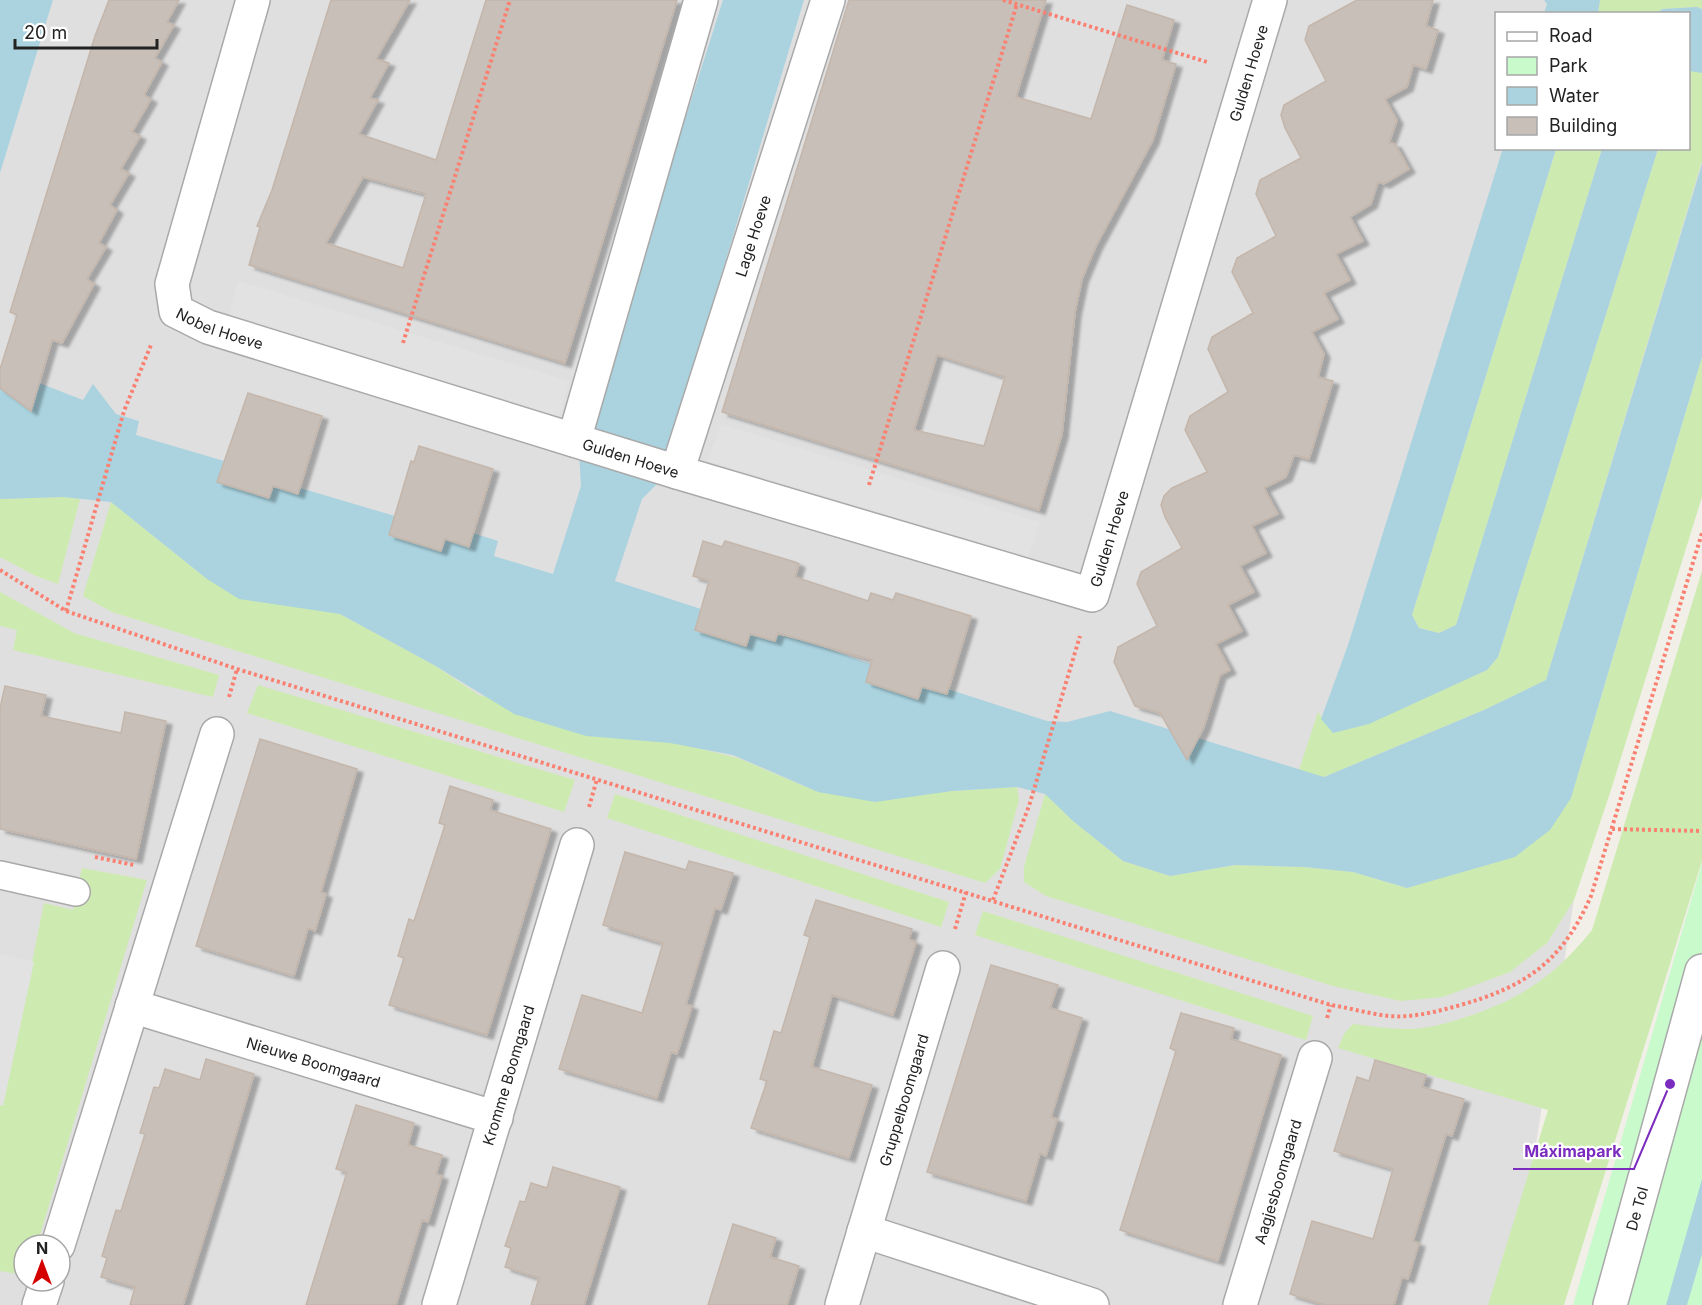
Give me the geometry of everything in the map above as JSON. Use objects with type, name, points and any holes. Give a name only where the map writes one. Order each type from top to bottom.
[{"type":"street","name":"Nobel Hoeve","points":[[253,0],[172,284],[176,311],[208,327],[577,441]]},
{"type":"street","points":[[577,441],[700,0]]},
{"type":"street","name":"Lage Hoeve","points":[[674,471],[828,0]]},
{"type":"street","name":"Gulden Hoeve","points":[[577,441],[1092,595],[1270,0]]},
{"type":"street","points":[[62,1233],[217,734]]},
{"type":"street","name":"Kromme Boomgaard","points":[[439,1305],[577,845]]},
{"type":"street","name":"Gruppelboomgaard","points":[[842,1305],[944,968]]},
{"type":"street","name":"De Tol","points":[[1610,1305],[1702,971]]},
{"type":"street","name":"Nieuwe Boomgaard","points":[[132,1006],[496,1118]]},
{"type":"street","name":"Aagjesboomgaard","points":[[1240,1305],[1315,1058]]},
{"type":"street","points":[[864,1231],[1092,1305]]},
{"type":"lane","points":[[0,875],[76,892]]},
{"type":"path","points":[[391,383],[510,0]]},
{"type":"path","points":[[1003,0],[1248,74]]},
{"type":"path","points":[[857,525],[1017,4]]},
{"type":"path","points":[[66,611],[124,411],[156,334],[176,311]]},
{"type":"path","points":[[0,570],[66,611],[237,669],[1331,1005],[1390,1016],[1426,1014],[1509,989],[1547,963],[1577,928],[1591,896],[1702,533]]},
{"type":"path","points":[[993,900],[1029,806],[1092,595]]},
{"type":"path","points":[[1612,829],[1702,831]]},
{"type":"shaded area","points":[[0,0],[1702,0],[1702,357],[1601,696],[1574,900],[1511,1305],[0,1305]]},
{"type":"shaded area","points":[[238,281],[569,381],[559,417],[229,318]]},
{"type":"shaded area","points":[[721,424],[1040,522],[1028,557],[708,461]]},
{"type":"shaded area","points":[[0,954],[34,962],[3,1106],[0,1105]]},
{"type":"green space","points":[[1600,0],[1702,0],[1702,9],[1697,7],[1662,9],[1660,12],[1598,12]]},
{"type":"green space","points":[[1690,69],[1702,73],[1702,161],[1546,680],[1484,710],[1324,777],[1299,770],[1318,712],[1334,733],[1487,670],[1498,657],[1658,150],[1690,150]]},
{"type":"green space","points":[[1556,150],[1602,150],[1456,625],[1439,633],[1419,628],[1412,615]]},
{"type":"green space","points":[[1702,357],[1702,497],[1610,793],[1574,900],[1547,943],[1510,972],[1443,997],[1401,1001],[1333,986],[1046,896],[1024,882],[1024,867],[1045,794],[1073,821],[1123,861],[1170,876],[1235,865],[1304,867],[1353,872],[1407,888],[1457,872],[1571,798]]},
{"type":"green space","points":[[63,497],[80,499],[58,584],[36,576],[0,557],[0,499]]},
{"type":"green space","points":[[111,502],[207,579],[340,614],[434,665],[479,695],[738,758],[818,792],[952,791],[1017,787],[1019,800],[1000,869],[985,883],[112,612],[83,596]]},
{"type":"green space","points":[[1702,571],[1702,861],[1564,1305],[1488,1305],[1548,1110],[1338,1048],[1344,1034],[1353,1024],[1408,1029],[1423,1028],[1459,1019],[1504,1002],[1551,973],[1592,930]]},
{"type":"green space","points":[[0,592],[74,633],[219,675],[213,697],[13,650],[17,630],[0,626]]},
{"type":"green space","points":[[258,685],[575,780],[564,812],[247,713]]},
{"type":"green space","points":[[615,794],[949,902],[941,927],[607,818]]},
{"type":"green space","points":[[1702,863],[1702,1305],[1573,1305]]},
{"type":"green space","points":[[82,868],[147,880],[41,1233],[12,1233],[12,1273],[0,1271],[0,1105],[3,1105],[44,903],[73,910]]},
{"type":"green space","points":[[983,911],[1313,1016],[1306,1040],[975,935]]},
{"type":"water","points":[[0,0],[53,0],[0,173]]},
{"type":"water","points":[[723,0],[804,0],[659,482],[642,499],[615,581],[701,609],[695,630],[746,646],[750,634],[782,636],[812,643],[871,664],[866,682],[918,699],[922,687],[946,694],[948,689],[1047,721],[1067,722],[1110,711],[1324,777],[1484,710],[1546,680],[1702,164],[1702,357],[1571,798],[1550,830],[1515,857],[1407,888],[1353,872],[1304,867],[1235,865],[1170,876],[1123,861],[1073,821],[1045,794],[1017,787],[952,791],[875,802],[818,792],[733,755],[670,743],[586,736],[514,714],[434,665],[340,614],[239,599],[207,579],[111,502],[63,497],[0,499],[0,388],[25,405],[39,383],[83,400],[93,384],[116,414],[139,421],[136,435],[224,461],[217,481],[269,498],[273,486],[297,494],[300,488],[395,516],[389,535],[440,551],[445,539],[469,547],[473,533],[498,541],[494,556],[553,574],[581,486],[579,452]]},
{"type":"water","points":[[1544,0],[1600,0],[1598,12],[1544,12],[1547,4]]},
{"type":"water","points":[[1697,7],[1702,9],[1702,73],[1690,71],[1690,12],[1659,12],[1662,9]]},
{"type":"water","points":[[1502,150],[1556,150],[1412,615],[1419,628],[1439,633],[1456,625],[1602,150],[1658,150],[1498,657],[1487,670],[1369,724],[1333,733],[1321,719],[1348,645]]},
{"type":"water","points":[[1702,1179],[1702,1254],[1687,1305],[1666,1305]]},
{"type":"building","points":[[109,0],[179,0],[167,22],[174,25],[155,58],[162,62],[144,95],[151,99],[132,132],[140,136],[121,169],[129,173],[110,205],[117,210],[99,243],[106,247],[87,279],[94,284],[62,343],[52,340],[31,411],[0,388],[0,369],[17,315],[10,312],[95,36]]},
{"type":"building","points":[[331,0],[410,0],[376,59],[389,63],[370,98],[378,100],[359,134],[436,160],[486,0],[677,0],[565,363],[249,265],[260,227],[257,226],[272,190]],"holes":[[[363,177],[426,194],[403,268],[326,243]]]},
{"type":"building","points":[[849,0],[1046,0],[1016,97],[1091,119],[1127,5],[1174,20],[1162,60],[1176,64],[1153,140],[1096,246],[1082,279],[1075,312],[1062,434],[1039,510],[722,412]],"holes":[[[937,355],[1005,377],[984,446],[914,430]]]},
{"type":"building","points":[[1357,0],[1433,0],[1426,26],[1438,30],[1426,69],[1413,65],[1407,87],[1385,99],[1397,120],[1389,143],[1395,144],[1409,169],[1384,184],[1378,182],[1371,204],[1350,217],[1363,241],[1336,254],[1350,280],[1324,293],[1338,319],[1312,332],[1324,354],[1318,377],[1333,381],[1309,459],[1294,455],[1286,477],[1264,488],[1278,514],[1252,526],[1266,553],[1240,566],[1254,592],[1228,605],[1242,631],[1216,644],[1230,670],[1220,675],[1204,727],[1187,760],[1160,713],[1135,706],[1114,662],[1118,647],[1157,626],[1137,584],[1141,572],[1182,548],[1165,517],[1161,505],[1164,496],[1172,488],[1207,472],[1185,430],[1190,416],[1228,392],[1208,349],[1212,337],[1253,313],[1232,272],[1237,258],[1276,236],[1256,194],[1260,180],[1301,158],[1285,128],[1281,115],[1284,105],[1326,81],[1305,40],[1309,26]]},
{"type":"building","points":[[248,393],[322,416],[298,494],[273,486],[269,498],[217,482]]},
{"type":"building","points":[[419,446],[493,469],[469,547],[445,539],[441,551],[389,535],[411,461],[414,462]]},
{"type":"building","points":[[703,541],[722,547],[725,541],[795,562],[799,564],[795,577],[868,601],[871,593],[893,600],[896,593],[971,616],[947,694],[922,687],[918,699],[866,682],[872,660],[778,633],[775,641],[750,634],[746,646],[695,630],[709,581],[693,576]]},
{"type":"building","points":[[5,686],[46,695],[41,716],[121,733],[125,712],[166,721],[136,859],[0,829],[0,708]]},
{"type":"building","points":[[260,739],[357,769],[321,892],[326,894],[315,931],[308,928],[294,976],[196,946]]},
{"type":"building","points":[[450,786],[493,800],[490,810],[551,829],[487,1035],[389,1005],[404,958],[398,956],[409,919],[414,921],[445,825],[439,823]]},
{"type":"building","points":[[625,852],[686,870],[689,861],[733,873],[721,910],[715,908],[686,1004],[692,1006],[677,1054],[671,1052],[657,1098],[559,1069],[582,995],[642,1013],[663,943],[603,925]]},
{"type":"building","points":[[816,900],[912,929],[909,939],[916,942],[893,1015],[832,995],[812,1067],[872,1085],[849,1158],[751,1128],[767,1081],[760,1079],[774,1031],[781,1033],[810,937],[804,935]]},
{"type":"building","points":[[991,965],[1058,985],[1050,1008],[1082,1018],[1051,1117],[1057,1119],[1046,1156],[1040,1153],[1026,1201],[927,1172]]},
{"type":"building","points":[[1181,1013],[1234,1028],[1231,1039],[1281,1055],[1218,1261],[1120,1230],[1176,1051],[1170,1048]]},
{"type":"building","points":[[206,1059],[254,1074],[223,1177],[183,1305],[130,1305],[135,1287],[101,1277],[107,1258],[102,1256],[116,1210],[121,1211],[145,1134],[140,1133],[154,1087],[159,1088],[165,1069],[200,1080]]},
{"type":"building","points":[[1375,1060],[1426,1075],[1422,1087],[1464,1099],[1452,1136],[1446,1134],[1413,1241],[1419,1243],[1408,1279],[1402,1277],[1394,1305],[1325,1305],[1290,1294],[1312,1221],[1373,1239],[1393,1169],[1334,1151],[1357,1077],[1369,1081]]},
{"type":"building","points":[[356,1105],[414,1123],[408,1145],[442,1155],[436,1174],[442,1176],[428,1222],[422,1220],[396,1305],[306,1305],[347,1172],[336,1169]]},
{"type":"building","points":[[553,1167],[620,1187],[584,1305],[531,1305],[539,1278],[505,1267],[511,1248],[505,1246],[520,1201],[525,1202],[531,1183],[547,1188]]},
{"type":"building","points":[[733,1224],[776,1238],[770,1257],[799,1266],[787,1305],[708,1305]]},
{"type":"place","name":"Máximapark","points":[[1670,1084]]}]
